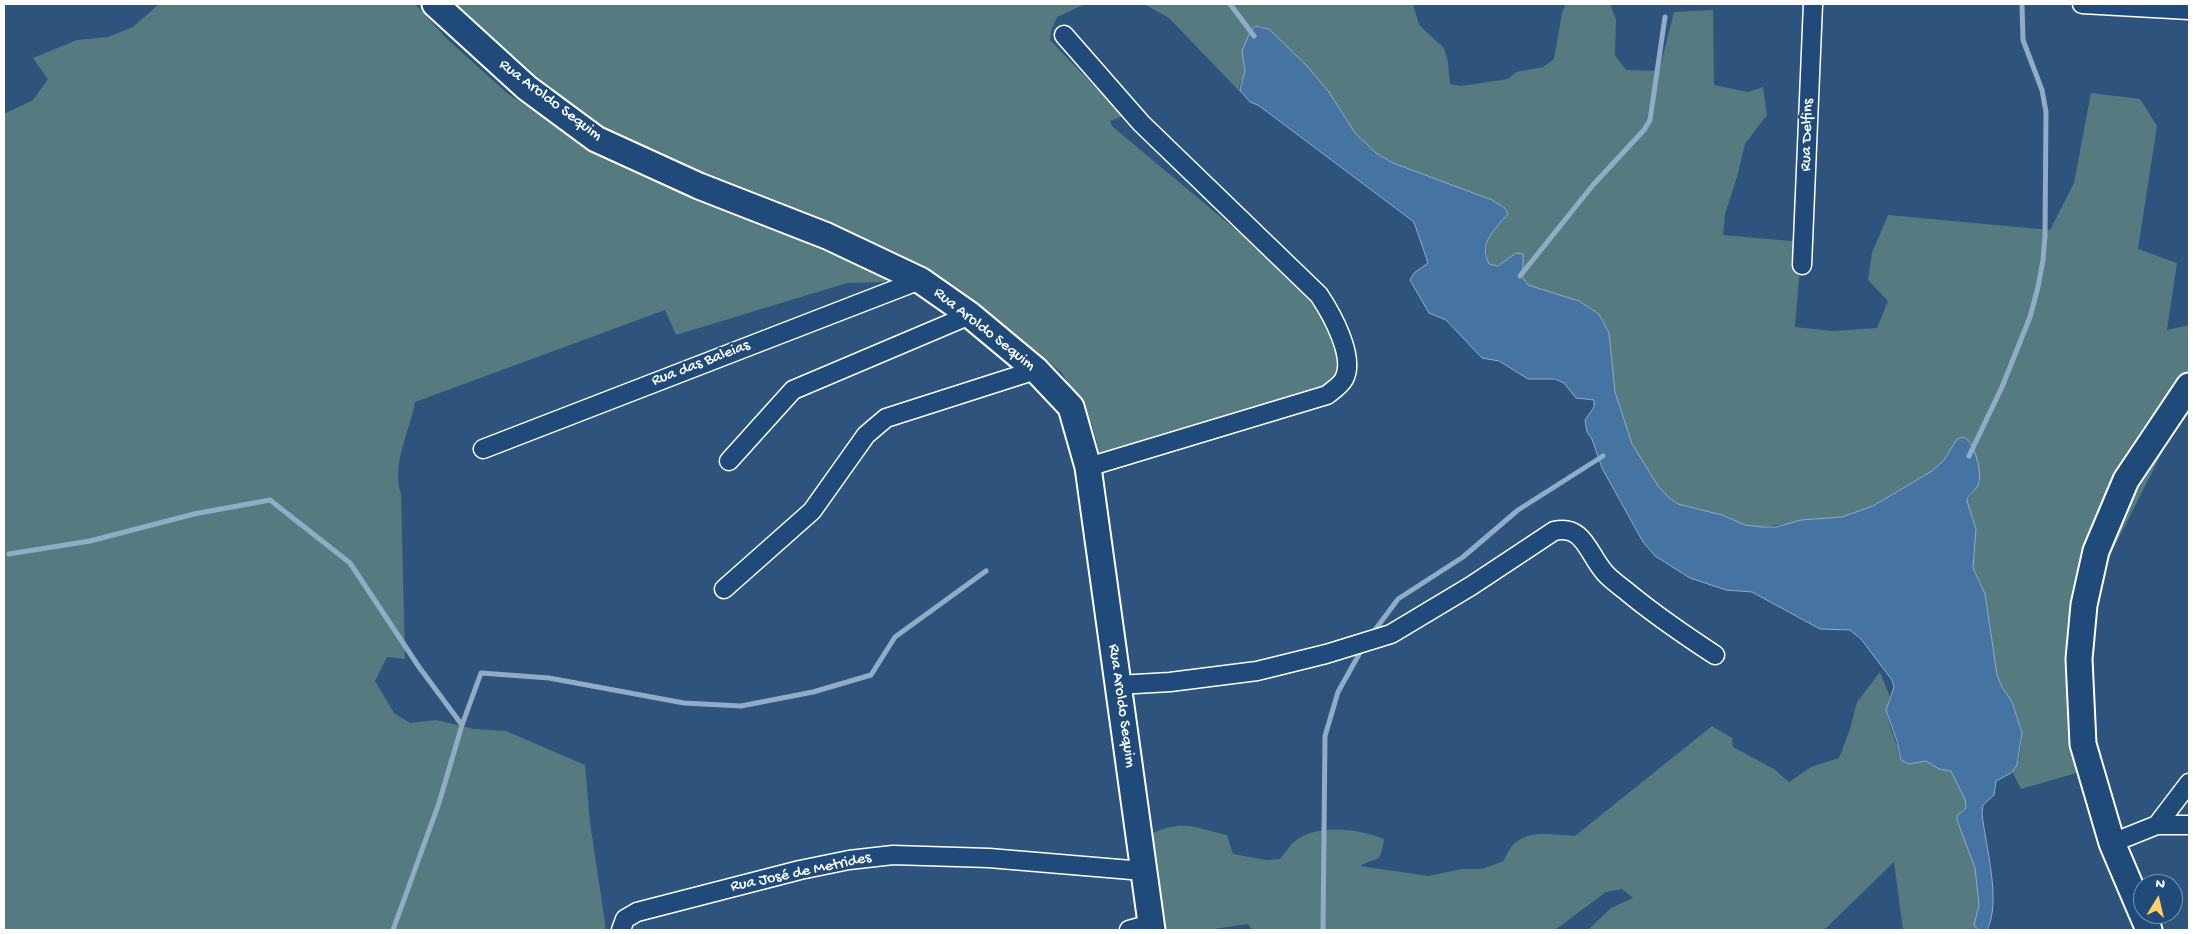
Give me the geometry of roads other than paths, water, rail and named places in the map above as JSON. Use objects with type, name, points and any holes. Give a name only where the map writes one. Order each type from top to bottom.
[{"type":"street","name":"Rua Aroldo Sequim","points":[[435,4],[527,88],[596,139],[699,186],[827,236],[920,280],[970,315],[1036,370],[1071,407],[1088,467],[1143,871],[1144,928]]},
{"type":"street","name":"Rua Delfins","points":[[1802,265],[1813,4]]},
{"type":"street","points":[[2082,4],[2189,10]]},
{"type":"street","points":[[1064,35],[1141,124],[1319,295],[1337,324],[1347,364],[1345,378],[1327,395],[1088,467]]},
{"type":"street","name":"Rua das Baleias","points":[[483,449],[920,280]]},
{"type":"street","points":[[729,462],[793,390],[970,315]]},
{"type":"street","points":[[724,589],[812,511],[866,435],[886,418],[1036,370]]},
{"type":"street","points":[[2149,930],[2112,843],[2083,744],[2079,659],[2084,604],[2096,551],[2126,480],[2189,386]]},
{"type":"street","points":[[1118,685],[1170,682],[1257,670],[1326,654],[1391,634],[1471,586],[1554,531],[1566,528],[1576,532],[1583,540],[1606,575],[1664,622],[1715,655]]},
{"type":"street","points":[[2158,825],[2189,783]]},
{"type":"street","points":[[2112,843],[2158,825],[2189,825]]},
{"type":"street","name":"Rua José de Metrides","points":[[621,930],[625,919],[637,912],[849,860],[893,855],[935,856],[1143,871]]},
{"type":"water","points":[[1256,26],[1269,29],[1306,65],[1329,92],[1355,133],[1376,153],[1393,163],[1492,200],[1505,208],[1508,214],[1493,231],[1487,243],[1486,256],[1489,264],[1498,266],[1516,253],[1523,254],[1523,278],[1528,285],[1579,301],[1599,314],[1609,333],[1615,392],[1632,444],[1658,486],[1669,498],[1678,504],[1722,515],[1745,525],[1762,527],[1776,527],[1801,520],[1842,517],[1873,506],[1932,471],[1944,460],[1957,439],[1964,437],[1968,440],[1975,452],[1979,467],[1978,485],[1967,501],[1976,529],[1973,568],[1985,594],[1997,675],[2012,702],[2022,733],[2017,765],[2011,773],[1996,781],[1994,795],[1983,805],[1982,813],[1993,889],[1991,918],[1987,930],[1978,930],[1974,925],[1979,905],[1975,868],[1957,820],[1957,816],[1966,808],[1965,799],[1951,771],[1939,769],[1926,761],[1909,764],[1901,760],[1897,741],[1886,710],[1894,687],[1892,680],[1861,639],[1850,630],[1820,629],[1752,592],[1726,590],[1690,578],[1655,556],[1643,542],[1602,468],[1592,439],[1587,432],[1585,420],[1594,407],[1594,400],[1576,398],[1564,383],[1555,379],[1528,379],[1499,361],[1482,358],[1446,320],[1429,313],[1410,280],[1414,273],[1428,263],[1414,222],[1258,105],[1250,102],[1240,90],[1245,71],[1242,51],[1250,32]]},
{"type":"waterway","points":[[1230,4],[1254,36]]},
{"type":"waterway","points":[[1969,456],[2002,387],[2030,317],[2043,260],[2045,236],[2046,112],[2042,90],[2023,40],[2022,4]]},
{"type":"waterway","points":[[1520,276],[1593,185],[1644,130],[1650,120],[1665,17]]},
{"type":"waterway","points":[[1372,634],[1398,599],[1463,557],[1518,510],[1603,456]]},
{"type":"waterway","points":[[9,554],[90,541],[194,514],[270,500],[350,563],[419,667],[462,725]]},
{"type":"waterway","points":[[393,930],[439,803],[462,725],[481,673],[549,678],[684,703],[741,706],[813,692],[871,675],[895,637],[986,571]]},
{"type":"waterway","points":[[1323,930],[1325,736],[1338,692],[1362,649]]}]
